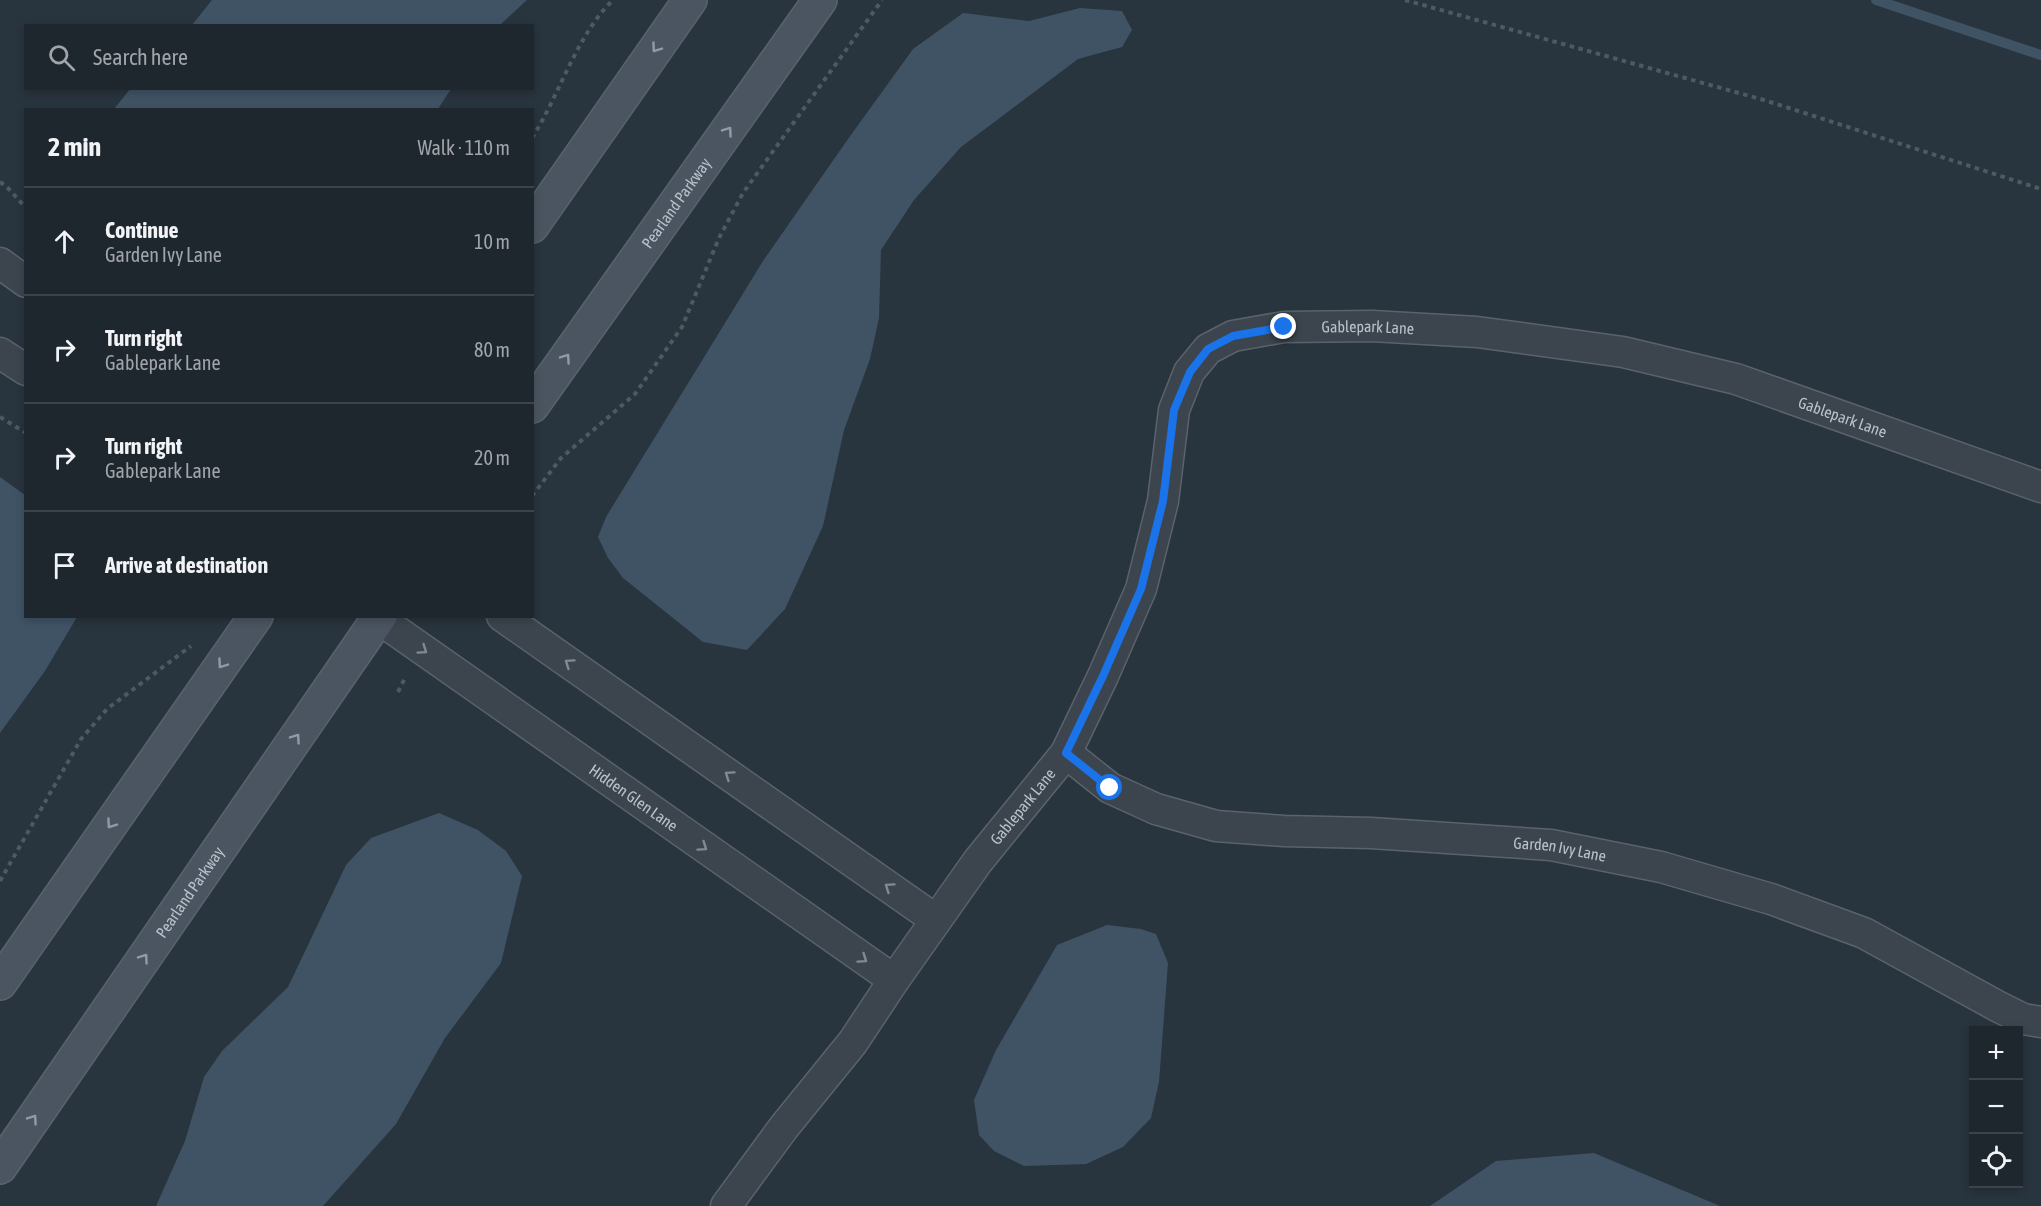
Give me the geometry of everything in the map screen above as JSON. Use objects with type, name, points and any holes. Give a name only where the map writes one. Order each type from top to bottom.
[{"type":"main road","points":[[534,223],[690,0]]},
{"type":"main road","name":"Pearland Parkway","points":[[534,403],[820,0]]},
{"type":"main road","points":[[0,983],[255,618]]},
{"type":"main road","name":"Pearland Parkway","points":[[0,1167],[377,618]]},
{"type":"street","points":[[0,263],[24,281]]},
{"type":"street","name":"Gablepark Lane","points":[[726,1206],[784,1127],[852,1042],[978,861],[1066,753],[1141,589],[1163,501],[1174,410],[1190,372],[1208,349],[1233,336],[1284,327],[1372,326],[1478,332],[1623,352],[1736,379],[2041,487]]},
{"type":"street","points":[[0,352],[24,369]]},
{"type":"street","name":"Hidden Glen Lane","points":[[379,618],[894,980]]},
{"type":"street","points":[[505,618],[936,920]]},
{"type":"street","name":"Garden Ivy Lane","points":[[1066,753],[1110,788],[1156,808],[1216,826],[1551,845],[1661,867],[1771,898],[1864,933],[1997,1006],[2023,1019],[2041,1022]]},
{"type":"path","points":[[534,135],[579,47],[613,0]]},
{"type":"path","points":[[534,493],[561,458],[635,394],[682,327],[719,238],[743,194],[882,0]]},
{"type":"path","points":[[1405,0],[1764,100],[2041,189]]},
{"type":"path","points":[[0,182],[24,206]]},
{"type":"path","points":[[0,417],[24,432]]},
{"type":"path","points":[[0,881],[81,739],[107,709],[194,644]]},
{"type":"water","points":[[212,0],[527,0],[501,24],[193,24]]},
{"type":"water","points":[[1080,8],[1122,11],[1132,30],[1122,47],[1078,59],[961,147],[914,200],[881,250],[879,318],[870,359],[844,430],[823,526],[785,609],[747,650],[703,642],[623,578],[608,558],[598,537],[606,517],[763,261],[913,49],[963,13],[1029,21]]},
{"type":"water","points":[[129,90],[450,90],[439,108],[115,108]]},
{"type":"water","points":[[0,477],[24,494],[24,618],[76,618],[45,671],[0,733]]},
{"type":"water","points":[[439,813],[478,830],[506,851],[522,876],[501,963],[445,1038],[396,1124],[323,1206],[156,1206],[185,1141],[204,1077],[222,1051],[288,987],[346,865],[371,838]]},
{"type":"water","points":[[1107,925],[1141,929],[1156,934],[1168,963],[1159,1082],[1151,1118],[1123,1147],[1086,1164],[1024,1166],[994,1151],[979,1135],[974,1100],[996,1050],[1057,945]]},
{"type":"water","points":[[1594,1153],[1720,1206],[1430,1206],[1496,1161]]},
{"type":"waterway","points":[[1876,0],[2041,55]]},
{"type":"route","points":[[1110,788],[1066,753],[1141,589],[1163,501],[1174,410],[1190,372],[1208,349],[1233,336],[1284,327]]}]
